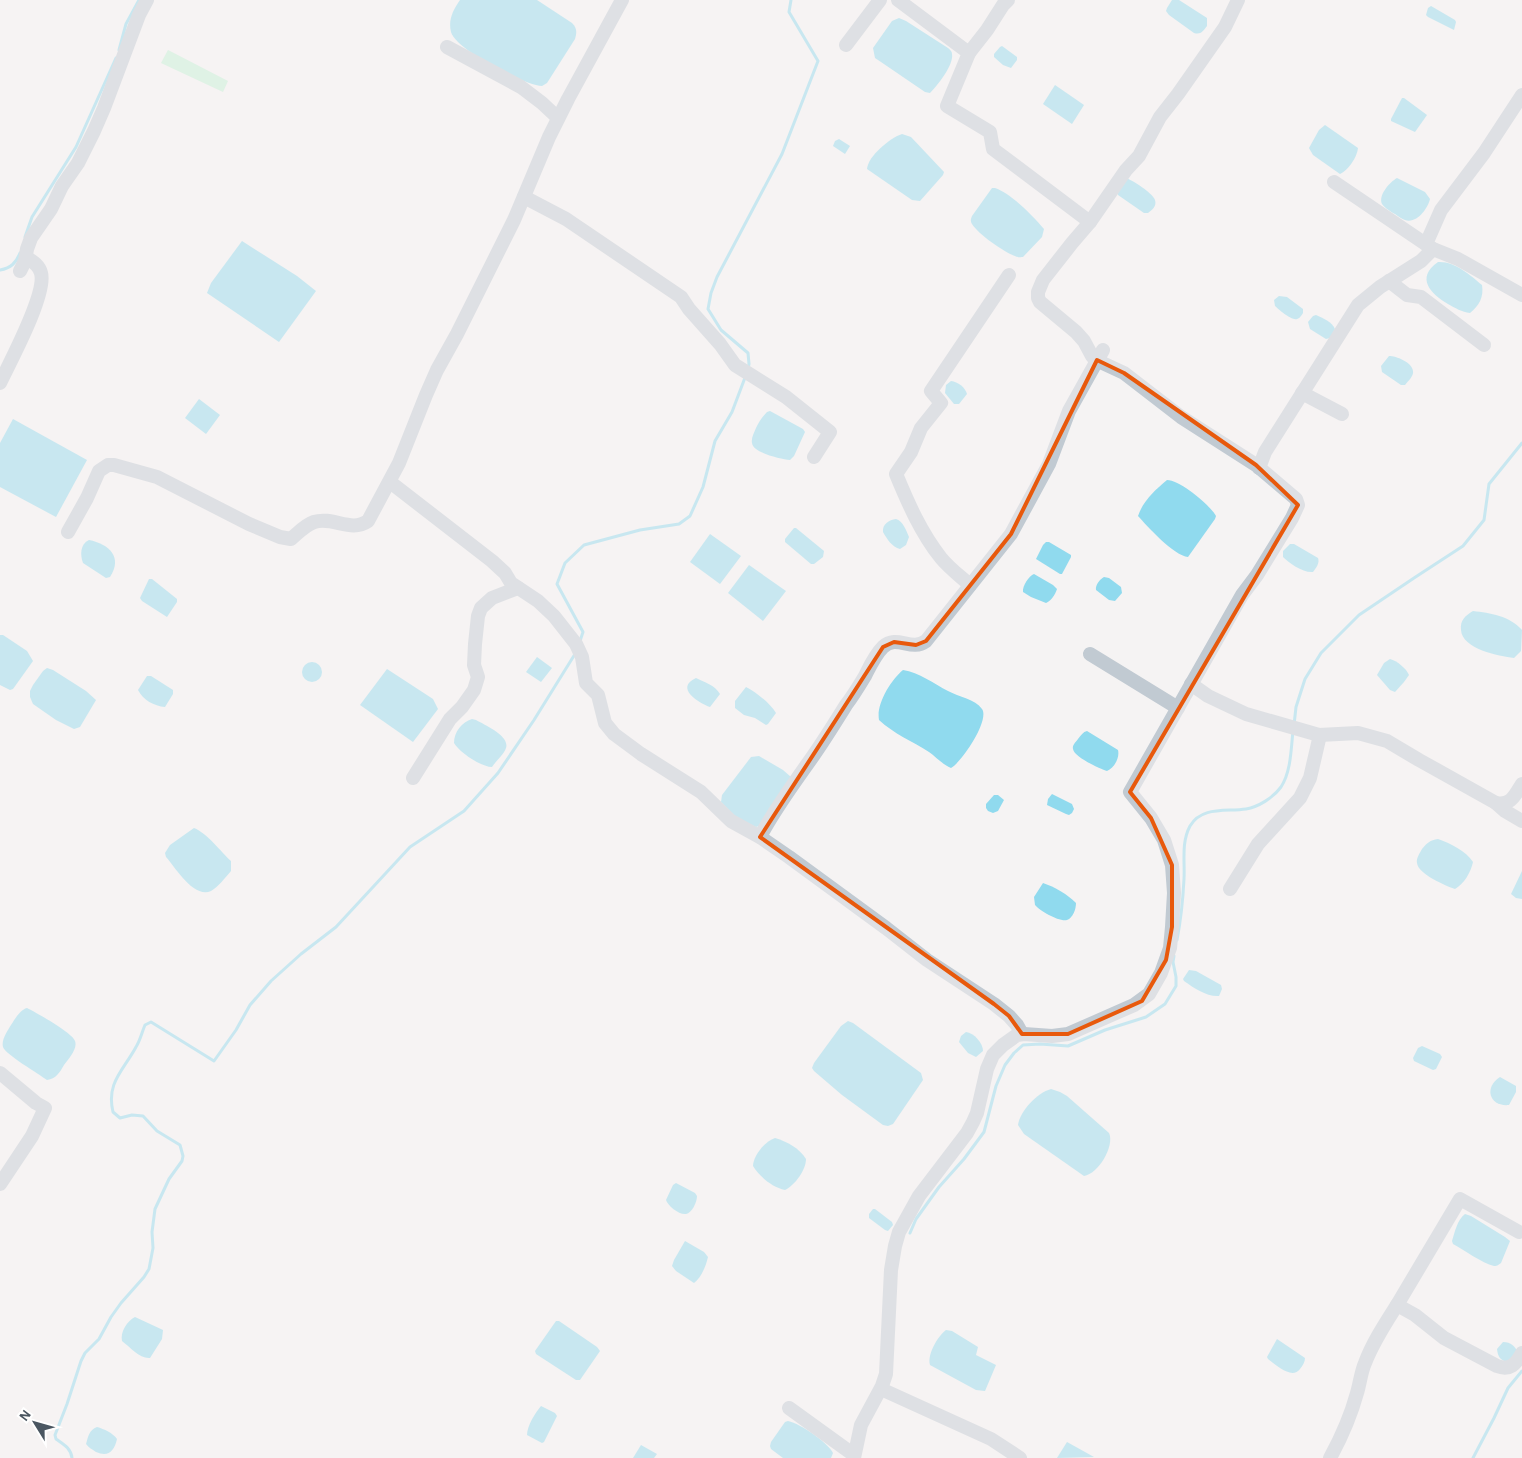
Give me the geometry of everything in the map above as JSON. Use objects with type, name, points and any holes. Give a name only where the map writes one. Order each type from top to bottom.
[{"type":"street","points":[[20,271],[25,261],[31,238],[51,209],[94,131],[138,15],[146,0]]},
{"type":"street","points":[[68,532],[100,471],[108,465],[127,467],[157,477],[280,538],[291,538],[307,526],[317,522],[329,521],[354,526],[368,521],[390,482],[414,428],[426,395],[514,220],[549,136],[622,0]]},
{"type":"street","points":[[846,45],[880,0]]},
{"type":"street","points":[[898,0],[969,53]]},
{"type":"street","points":[[1008,0],[969,53],[947,106],[990,132],[993,150],[1090,222]]},
{"type":"street","points":[[789,1408],[854,1456],[861,1425],[881,1389],[886,1374],[891,1270],[899,1232],[919,1196],[973,1122],[990,1060],[1003,1044],[1011,1038],[1022,1034],[1058,1036],[1068,1034],[1142,1001],[1149,994],[1170,948],[1174,893],[1172,865],[1164,840],[1151,818],[1130,792],[1242,596],[1257,575],[1298,505],[1296,499],[1259,468],[1181,417],[1100,355],[1092,356],[1084,341],[1076,332],[1040,302],[1038,298],[1039,286],[1043,280],[1090,222],[1126,170],[1139,156],[1160,117],[1225,27],[1238,0]]},
{"type":"street","points":[[447,47],[521,87],[558,118]]},
{"type":"street","points":[[1259,468],[1265,452],[1358,305],[1380,287],[1421,261],[1429,247],[1441,210],[1484,153],[1522,95]]},
{"type":"street","points":[[1334,182],[1429,247],[1458,259],[1522,295]]},
{"type":"street","points":[[524,197],[566,219],[682,297],[689,309],[720,344],[736,366],[786,397],[830,432],[814,458]]},
{"type":"street","points":[[0,383],[31,316],[42,283],[41,273],[37,264],[26,256]]},
{"type":"street","points":[[970,585],[940,557],[915,517],[896,474],[911,452],[921,428],[941,403],[932,391],[1008,275]]},
{"type":"street","points":[[1389,281],[1407,295],[1421,297],[1484,345]]},
{"type":"street","points":[[760,838],[785,795],[827,735],[876,656],[888,644],[894,642],[911,645],[922,644],[1000,548],[1018,521],[1049,464],[1069,411],[1100,355]]},
{"type":"street","points":[[1302,393],[1342,414]]},
{"type":"street","points":[[390,482],[492,561],[511,583],[538,601],[554,616],[576,644],[582,657],[586,683],[598,695],[605,723],[614,734],[701,792],[731,821],[760,838],[886,928],[927,960],[994,1004],[1010,1016],[1018,1025],[1022,1034]]},
{"type":"street","points":[[413,778],[450,720],[474,690],[478,677],[474,664],[475,644],[478,616],[481,608],[492,598],[518,588]]},
{"type":"street","points":[[1090,654],[1178,708]]},
{"type":"street","points":[[1191,684],[1208,696],[1246,714],[1320,735],[1358,734],[1388,741],[1418,760],[1496,803],[1522,821]]},
{"type":"street","points":[[1230,890],[1258,844],[1300,798],[1310,778],[1320,735]]},
{"type":"street","points":[[1496,803],[1503,804],[1512,799],[1522,784]]},
{"type":"street","points":[[0,1073],[36,1103],[45,1108],[32,1136],[0,1184]]},
{"type":"street","points":[[1330,1458],[1357,1395],[1367,1357],[1382,1328],[1398,1305],[1460,1199],[1519,1232]]},
{"type":"street","points":[[1398,1305],[1415,1315],[1444,1338],[1504,1369],[1512,1366],[1522,1353]]},
{"type":"street","points":[[881,1389],[991,1439],[1020,1458]]},
{"type":"highlighted area","points":[[1097,360],[1124,373],[1256,465],[1298,505],[1130,792],[1151,818],[1172,865],[1172,927],[1166,960],[1142,1001],[1068,1034],[1022,1034],[1009,1016],[994,1004],[760,837],[883,647],[894,642],[916,645],[926,641],[1011,534]]},
{"type":"green space","points":[[168,50],[228,81],[223,92],[161,63]]},
{"type":"water","points":[[460,0],[537,0],[572,23],[576,30],[575,39],[547,83],[542,86],[521,80],[477,57],[456,39],[451,32],[450,23],[453,11]]},
{"type":"water","points":[[1172,0],[1179,0],[1207,18],[1207,26],[1203,31],[1194,33],[1169,15],[1166,11]]},
{"type":"water","points":[[1431,6],[1455,20],[1454,30],[1426,15],[1428,8]]},
{"type":"water","points":[[899,18],[952,52],[952,59],[948,69],[930,93],[925,92],[875,58],[873,48],[892,21]]},
{"type":"water","points":[[1002,46],[1017,57],[1011,68],[1003,65],[994,57],[994,54]]},
{"type":"water","points":[[1055,85],[1084,105],[1072,124],[1043,104]]},
{"type":"water","points":[[1402,98],[1427,115],[1415,132],[1391,121]]},
{"type":"water","points":[[1325,125],[1358,148],[1352,163],[1340,174],[1313,155],[1309,148],[1319,130]]},
{"type":"water","points":[[902,134],[911,137],[944,172],[920,201],[912,200],[867,169],[871,159],[880,148]]},
{"type":"water","points":[[839,139],[850,146],[845,154],[833,146],[835,141]]},
{"type":"water","points":[[1126,178],[1142,187],[1155,200],[1155,206],[1148,213],[1144,213],[1118,195],[1117,190]]},
{"type":"water","points":[[1397,178],[1425,192],[1430,199],[1424,211],[1414,220],[1404,220],[1382,204],[1383,193],[1391,182]]},
{"type":"water","points":[[992,188],[1002,191],[1015,200],[1044,229],[1042,237],[1023,257],[1016,257],[998,247],[971,223],[972,216]]},
{"type":"water","points":[[242,241],[297,276],[316,291],[279,342],[207,293],[211,283]]},
{"type":"water","points":[[1438,262],[1456,266],[1482,285],[1480,301],[1470,313],[1461,311],[1448,304],[1431,291],[1428,285],[1427,274]]},
{"type":"water","points":[[1279,296],[1287,297],[1303,309],[1300,318],[1292,318],[1275,306],[1274,300]]},
{"type":"water","points":[[1316,315],[1327,320],[1334,327],[1335,329],[1330,338],[1326,339],[1310,329],[1308,322]]},
{"type":"water","points":[[1389,356],[1403,360],[1412,368],[1413,375],[1405,385],[1401,385],[1382,372],[1381,366]]},
{"type":"water","points":[[951,381],[961,385],[967,394],[959,404],[954,404],[945,393],[946,385]]},
{"type":"water","points":[[199,399],[220,415],[206,434],[185,418]]},
{"type":"water","points":[[770,411],[803,429],[805,432],[794,456],[790,460],[762,453],[752,443],[758,424],[765,414]]},
{"type":"water","points":[[13,419],[87,460],[56,517],[0,487],[0,443]]},
{"type":"water","points":[[1167,480],[1179,484],[1194,494],[1216,516],[1188,557],[1168,546],[1138,516],[1146,501]]},
{"type":"water","points":[[896,519],[902,524],[909,537],[906,545],[900,549],[892,545],[883,532],[887,523]]},
{"type":"water","points":[[794,528],[824,551],[823,557],[814,564],[811,564],[785,542],[785,539]]},
{"type":"water","points":[[710,534],[741,556],[720,584],[690,562]]},
{"type":"water","points":[[89,540],[103,545],[112,552],[115,563],[110,577],[106,578],[83,563],[81,557],[82,550],[84,544]]},
{"type":"water","points":[[1046,542],[1071,555],[1062,574],[1036,559]]},
{"type":"water","points":[[1290,544],[1294,544],[1318,558],[1318,564],[1313,572],[1292,565],[1283,557],[1283,551]]},
{"type":"water","points":[[749,565],[786,591],[763,621],[728,593]]},
{"type":"water","points":[[1034,574],[1057,589],[1053,598],[1046,603],[1023,592],[1026,582]]},
{"type":"water","points":[[1104,577],[1109,578],[1121,587],[1122,593],[1115,601],[1109,600],[1096,590],[1098,582]]},
{"type":"water","points":[[149,579],[152,579],[177,599],[167,617],[140,598]]},
{"type":"water","points":[[1473,611],[1506,618],[1517,625],[1522,630],[1521,651],[1514,658],[1507,657],[1474,647],[1468,642],[1463,637],[1461,624],[1465,617]]},
{"type":"water","points":[[0,635],[3,635],[27,651],[33,661],[13,689],[10,690],[0,685]]},
{"type":"water","points":[[537,657],[552,668],[541,682],[526,672]]},
{"type":"water","points":[[1390,659],[1401,665],[1409,675],[1395,692],[1390,690],[1377,675],[1384,663]]},
{"type":"water","points":[[312,662],[319,665],[322,672],[319,679],[312,682],[305,679],[302,672],[305,665]]},
{"type":"water","points":[[47,668],[86,691],[96,700],[80,727],[74,729],[56,720],[33,704],[30,691]]},
{"type":"water","points":[[387,669],[433,699],[438,709],[413,742],[360,705]]},
{"type":"water","points":[[903,670],[921,676],[948,691],[971,700],[982,709],[982,722],[979,731],[962,758],[951,768],[879,720],[880,707],[885,693]]},
{"type":"water","points":[[147,676],[151,676],[173,690],[173,694],[165,707],[149,702],[138,690]]},
{"type":"water","points":[[696,678],[712,686],[720,694],[710,707],[695,699],[688,691],[687,686]]},
{"type":"water","points":[[746,687],[763,698],[776,713],[768,724],[766,725],[755,718],[744,715],[735,708],[735,701]]},
{"type":"water","points":[[472,719],[496,731],[504,739],[506,748],[492,767],[482,765],[460,751],[454,743],[455,735],[459,728],[465,722]]},
{"type":"water","points":[[1087,731],[1118,750],[1116,762],[1107,771],[1088,762],[1074,752],[1074,745],[1082,734]]},
{"type":"water","points":[[759,756],[791,777],[759,826],[756,827],[737,818],[721,802],[722,795],[751,757]]},
{"type":"water","points":[[1052,794],[1072,804],[1074,809],[1072,813],[1069,815],[1047,805],[1048,799]]},
{"type":"water","points":[[994,795],[998,795],[1004,800],[998,811],[993,813],[988,811],[986,804]]},
{"type":"water","points":[[194,828],[209,838],[231,861],[231,871],[211,891],[205,892],[192,886],[166,857],[165,853],[170,845]]},
{"type":"water","points":[[1438,839],[1457,848],[1473,862],[1467,877],[1455,889],[1427,875],[1417,863],[1418,856],[1427,843]]},
{"type":"water","points":[[1522,871],[1522,899],[1516,898],[1511,894]]},
{"type":"water","points":[[1043,883],[1061,891],[1076,903],[1074,913],[1069,919],[1055,918],[1035,905],[1034,897]]},
{"type":"water","points":[[1189,970],[1196,971],[1221,985],[1222,989],[1219,996],[1205,994],[1184,981],[1183,979]]},
{"type":"water","points":[[27,1008],[61,1028],[73,1037],[76,1044],[72,1054],[57,1075],[47,1080],[23,1064],[3,1047],[4,1038],[11,1025],[20,1013]]},
{"type":"water","points":[[848,1021],[921,1073],[923,1080],[893,1124],[883,1125],[842,1095],[812,1068],[841,1026]]},
{"type":"water","points":[[966,1032],[975,1036],[980,1042],[983,1051],[976,1057],[968,1053],[959,1042],[961,1036]]},
{"type":"water","points":[[1422,1046],[1440,1054],[1442,1057],[1436,1069],[1433,1070],[1414,1061],[1413,1058],[1418,1048]]},
{"type":"water","points":[[1500,1077],[1516,1086],[1516,1092],[1509,1105],[1497,1103],[1491,1096],[1492,1086]]},
{"type":"water","points":[[1051,1089],[1067,1096],[1109,1133],[1110,1145],[1104,1159],[1089,1174],[1084,1176],[1024,1134],[1018,1125],[1022,1114],[1030,1103],[1040,1094]]},
{"type":"water","points":[[775,1138],[793,1146],[806,1159],[799,1177],[785,1190],[767,1181],[753,1166],[760,1149],[767,1142]]},
{"type":"water","points":[[676,1183],[697,1196],[694,1207],[686,1214],[674,1210],[666,1200],[673,1185]]},
{"type":"water","points":[[873,1209],[892,1222],[893,1225],[888,1231],[869,1218],[869,1214]]},
{"type":"water","points":[[1465,1214],[1510,1241],[1501,1263],[1494,1266],[1453,1244],[1452,1241],[1457,1226]]},
{"type":"water","points":[[685,1241],[704,1252],[708,1257],[703,1271],[694,1283],[676,1271],[672,1266]]},
{"type":"water","points":[[135,1317],[163,1330],[162,1339],[150,1358],[139,1355],[122,1341],[125,1327]]},
{"type":"water","points":[[556,1321],[559,1321],[600,1351],[580,1380],[576,1380],[536,1354],[535,1351]]},
{"type":"water","points":[[946,1330],[952,1331],[978,1347],[976,1355],[996,1365],[985,1391],[976,1390],[930,1365],[930,1356],[934,1346]]},
{"type":"water","points":[[1277,1339],[1305,1358],[1303,1365],[1297,1372],[1288,1372],[1268,1359],[1267,1357]]},
{"type":"water","points":[[1503,1342],[1512,1345],[1518,1353],[1507,1362],[1501,1359],[1497,1352],[1497,1349]]},
{"type":"water","points":[[541,1406],[557,1416],[542,1443],[527,1435],[528,1428]]},
{"type":"water","points":[[788,1421],[800,1426],[820,1439],[833,1453],[831,1458],[783,1458],[771,1449],[771,1442],[785,1422]]},
{"type":"water","points":[[97,1427],[117,1439],[112,1450],[107,1454],[96,1452],[86,1444],[88,1436]]},
{"type":"water","points":[[1067,1442],[1094,1457],[1057,1458]]},
{"type":"water","points":[[641,1445],[657,1454],[654,1458],[633,1458]]},
{"type":"waterway","points":[[119,50],[126,24],[139,0]]},
{"type":"waterway","points":[[748,369],[748,353],[721,330],[708,309],[717,277],[782,154],[818,61],[789,12],[791,0]]},
{"type":"waterway","points":[[25,237],[32,217],[76,147],[116,58]]},
{"type":"waterway","points":[[0,270],[13,264],[20,253]]},
{"type":"waterway","points":[[580,641],[583,632],[557,584],[565,563],[584,545],[640,530],[679,524],[690,516],[703,487],[715,441],[732,412],[746,375]]},
{"type":"waterway","points":[[1294,725],[1296,707],[1305,679],[1321,653],[1359,615],[1463,546],[1484,520],[1489,484],[1522,443]]},
{"type":"waterway","points":[[72,1458],[68,1449],[56,1439],[55,1435],[81,1361],[85,1353],[99,1339],[121,1303],[149,1269],[153,1248],[152,1232],[155,1209],[169,1179],[182,1161],[183,1156],[180,1145],[157,1131],[143,1116],[132,1115],[120,1118],[113,1112],[111,1102],[114,1085],[137,1045],[145,1025],[151,1022],[214,1061],[236,1030],[250,1005],[271,981],[301,954],[336,927],[410,847],[464,811],[498,773],[575,654]]},
{"type":"waterway","points":[[1177,940],[1183,894],[1184,845],[1190,826],[1201,815],[1215,811],[1251,808],[1274,795],[1281,787],[1287,774],[1293,731]]},
{"type":"waterway","points":[[910,1233],[916,1219],[939,1187],[964,1159],[984,1132],[996,1086],[1005,1065],[1014,1053],[1023,1045],[1068,1046],[1105,1030],[1146,1017],[1165,1004],[1176,986],[1174,956]]},
{"type":"waterway","points":[[1473,1458],[1508,1388],[1522,1371]]}]
